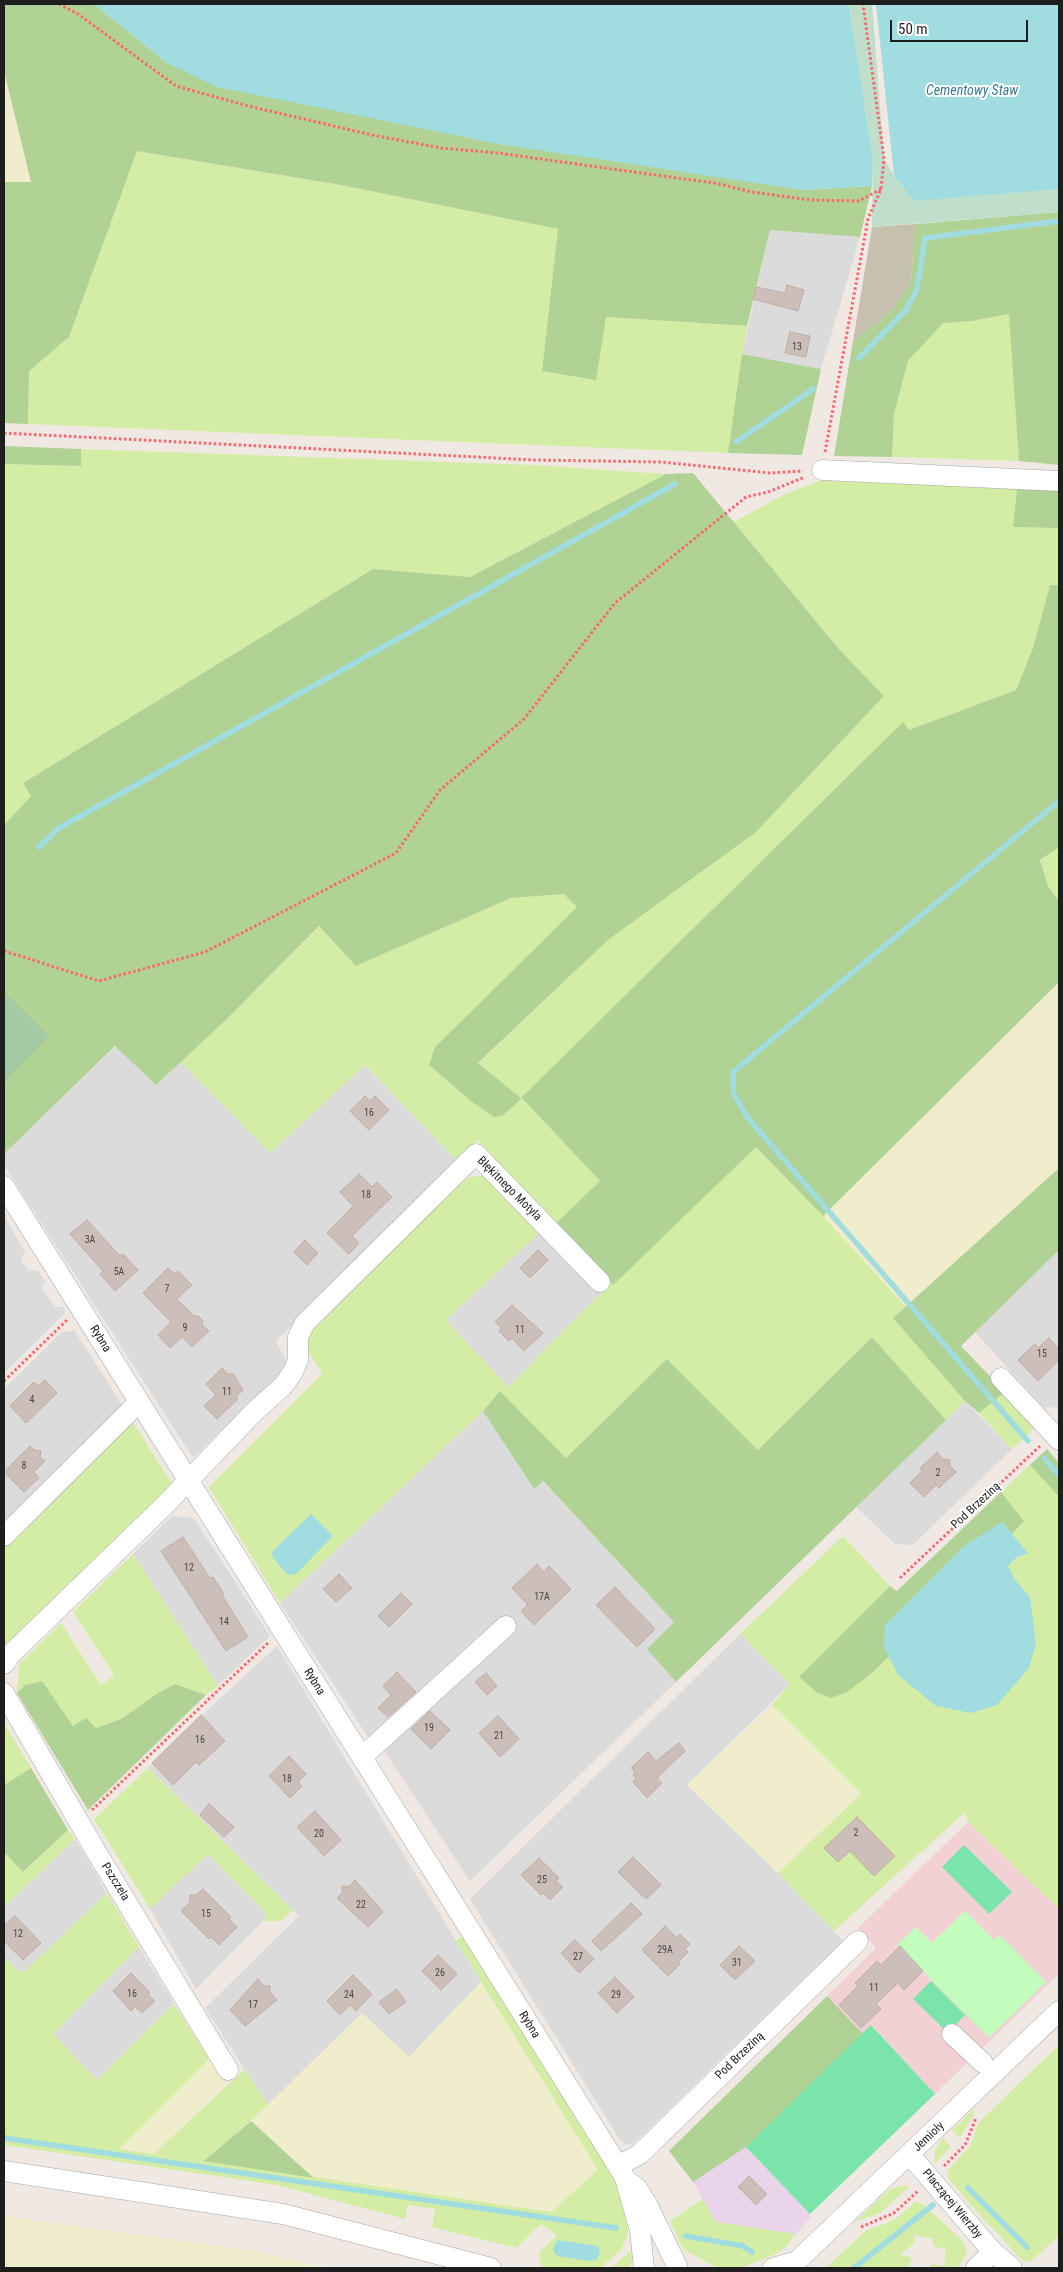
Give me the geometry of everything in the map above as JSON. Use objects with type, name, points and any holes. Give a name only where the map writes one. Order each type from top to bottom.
[{"type":"street","points":[[822,470],[1059,481]]},
{"type":"street","name":"Błękitnego Motyla","points":[[189,1481],[254,1412],[283,1386],[293,1372],[298,1360],[298,1336],[305,1323],[476,1154],[600,1282]]},
{"type":"street","name":"Rybna","points":[[4,1186],[622,2172],[637,2188],[681,2267]]},
{"type":"street","points":[[1002,1378],[1055,1431]]},
{"type":"street","points":[[4,1536],[140,1402]]},
{"type":"street","points":[[4,1664],[11,1654],[189,1481]]},
{"type":"street","points":[[362,1757],[506,1626]]},
{"type":"street","name":"Pszczela","points":[[4,1692],[80,1824],[228,2070]]},
{"type":"street","name":"Pod Brzeziną","points":[[622,2172],[858,1941]]},
{"type":"street","name":"Jemioły","points":[[773,2268],[795,2264],[1059,2011]]},
{"type":"street","points":[[952,2034],[983,2063]]},
{"type":"street","name":"Płaczącej Wierzby","points":[[910,2155],[993,2252],[1012,2268]]},
{"type":"street","points":[[4,2172],[283,2214],[491,2268]]},
{"type":"street","name":"Rybna","points":[[622,2172],[642,2242],[644,2268]]},
{"type":"street","points":[[976,2268],[993,2252]]},
{"type":"street","points":[[651,2268],[660,2266],[681,2267]]},
{"type":"path","points":[[59,4],[85,20],[176,86],[222,100],[372,135],[441,148],[498,153],[629,171],[811,200],[859,201],[881,189]]},
{"type":"path","points":[[822,470],[868,219],[881,189],[884,159],[863,4]]},
{"type":"path","points":[[4,433],[525,460],[661,462],[769,473],[822,470]]},
{"type":"path","points":[[4,951],[99,981],[205,952],[396,853],[440,790],[524,719],[614,603],[746,497],[768,492],[822,470]]},
{"type":"path","points":[[4,1381],[80,1307]]},
{"type":"path","name":"Pod Brzeziną","points":[[900,1578],[1055,1431]]},
{"type":"path","points":[[80,1824],[282,1630]]},
{"type":"path","points":[[855,2232],[894,2214],[931,2179],[965,2145],[978,2114]]},
{"type":"shaded area","points":[[4,71],[31,183],[4,182]]},
{"type":"shaded area","points":[[915,224],[911,282],[890,313],[853,341],[872,227]]},
{"type":"shaded area","points":[[770,230],[860,237],[821,369],[742,354]]},
{"type":"shaded area","points":[[1059,982],[1059,1168],[906,1307],[823,1216]]},
{"type":"shaded area","points":[[116,1046],[156,1085],[181,1062],[270,1153],[364,1065],[457,1161],[276,1341],[289,1366],[193,1458],[4,1165],[4,1154]]},
{"type":"shaded area","points":[[4,1216],[25,1252],[21,1261],[29,1271],[37,1270],[45,1281],[42,1288],[55,1307],[64,1307],[65,1313],[4,1373]]},
{"type":"shaded area","points":[[541,1231],[602,1292],[508,1387],[446,1320]]},
{"type":"shaded area","points":[[1059,1250],[1059,1407],[1044,1408],[974,1331]]},
{"type":"shaded area","points":[[74,1330],[124,1408],[4,1526],[4,1389],[61,1333]]},
{"type":"shaded area","points":[[965,1401],[1012,1449],[913,1545],[895,1544],[856,1507]]},
{"type":"shaded area","points":[[483,1411],[534,1489],[542,1481],[674,1622],[647,1649],[676,1682],[470,1881],[375,1737],[370,1740],[280,1603]]},
{"type":"shaded area","points":[[172,1516],[194,1518],[270,1636],[218,1686],[133,1554]]},
{"type":"shaded area","points":[[740,1634],[790,1684],[687,1785],[778,1873],[843,1941],[633,2144],[626,2144],[620,2140],[470,1899]]},
{"type":"shaded area","points":[[277,1646],[481,1982],[409,2057],[362,2014],[268,2105],[205,2008],[299,1916],[148,1768],[175,1740]]},
{"type":"shaded area","points":[[772,1705],[861,1794],[778,1873],[687,1785]]},
{"type":"shaded area","points":[[968,1822],[1059,1909],[1059,1974],[935,2094],[872,2025],[863,2034],[827,1996],[876,1948],[858,1928]]},
{"type":"shaded area","points":[[75,1839],[107,1893],[22,1975],[4,1956],[4,1907]]},
{"type":"shaded area","points":[[208,1853],[266,1913],[263,1921],[196,1989],[150,1909]]},
{"type":"shaded area","points":[[139,1947],[174,2004],[97,2080],[53,2034]]},
{"type":"shaded area","points":[[481,1982],[598,2170],[551,2212],[314,2178],[251,2121],[362,2013],[409,2057]]},
{"type":"shaded area","points":[[209,2059],[227,2085],[154,2154],[118,2149]]},
{"type":"shaded area","points":[[746,2147],[810,2214],[811,2217],[796,2234],[716,2222],[693,2182]]},
{"type":"shaded area","points":[[4,2216],[256,2251],[325,2268],[4,2268]]},
{"type":"green space","points":[[4,4],[94,4],[167,63],[802,190],[872,186],[860,237],[770,230],[747,326],[606,317],[596,380],[542,371],[558,229],[341,185],[137,151],[69,337],[29,371],[28,424],[4,423],[4,182],[31,182],[4,71]]},
{"type":"green space","points":[[849,4],[872,4],[884,159],[894,176],[915,200],[1059,189],[1059,212],[872,227],[873,160]]},
{"type":"green space","points":[[137,151],[341,185],[558,229],[542,371],[606,317],[747,326],[728,453],[28,424],[29,371],[69,337]]},
{"type":"green space","points":[[1059,212],[1059,465],[1019,461],[1009,314],[972,321],[943,323],[908,361],[894,414],[892,457],[834,456],[853,341],[890,313],[911,282],[915,224]]},
{"type":"green space","points":[[1010,314],[1019,461],[892,457],[894,414],[908,361],[943,323],[972,321]]},
{"type":"green space","points":[[742,354],[821,369],[802,455],[728,453]]},
{"type":"green space","points":[[4,446],[81,449],[81,466],[4,464]]},
{"type":"green space","points":[[81,449],[534,465],[666,474],[470,577],[373,569],[23,783],[31,796],[4,825],[4,464],[81,466]]},
{"type":"green space","points":[[693,473],[839,649],[884,696],[756,832],[608,940],[478,1063],[521,1098],[903,722],[909,730],[1016,690],[1033,648],[1050,585],[1059,585],[1059,847],[1040,860],[1048,886],[1059,901],[1059,982],[823,1216],[756,1147],[613,1285],[555,1224],[600,1181],[522,1098],[502,1116],[494,1117],[472,1102],[429,1065],[435,1047],[577,907],[564,894],[511,898],[356,966],[319,926],[227,1019],[156,1085],[115,1046],[4,1154],[4,825],[31,796],[23,783],[373,569],[470,577],[666,474]]},
{"type":"green space","points":[[825,479],[1017,489],[1013,527],[1059,528],[1059,585],[1050,585],[1033,648],[1016,690],[909,730],[903,723],[522,1098],[600,1181],[555,1224],[478,1140],[457,1161],[365,1065],[270,1153],[181,1062],[320,926],[356,966],[511,898],[564,894],[578,906],[435,1047],[429,1065],[472,1102],[521,1098],[478,1064],[608,940],[756,832],[884,696],[839,649],[734,522],[785,494]]},
{"type":"green space","points":[[1017,489],[1059,491],[1059,528],[1013,527]]},
{"type":"green space","points":[[1059,847],[1059,901],[1048,886],[1040,860]]},
{"type":"green space","points":[[4,992],[49,1036],[4,1082]]},
{"type":"green space","points":[[756,1147],[823,1216],[906,1307],[893,1318],[965,1401],[946,1420],[872,1337],[758,1450],[667,1359],[566,1458],[500,1391],[483,1411],[280,1603],[209,1487],[322,1374],[304,1344],[306,1332],[347,1291],[461,1183],[471,1177],[488,1175],[541,1231],[446,1320],[508,1387],[602,1292]]},
{"type":"green space","points":[[1059,1168],[1059,1250],[961,1346],[1005,1392],[979,1413],[965,1401],[893,1318]]},
{"type":"green space","points":[[872,1337],[946,1420],[676,1682],[647,1649],[674,1622],[543,1481],[534,1489],[483,1411],[500,1391],[566,1458],[667,1359],[758,1450]]},
{"type":"green space","points":[[1005,1392],[1037,1426],[1012,1449],[979,1413]]},
{"type":"green space","points":[[130,1418],[173,1485],[4,1651],[4,1542]]},
{"type":"green space","points":[[1047,1449],[1059,1463],[1059,1497],[1030,1465]]},
{"type":"green space","points":[[1030,1465],[1059,1497],[1059,1909],[968,1822],[964,1813],[834,1931],[778,1873],[861,1794],[772,1705],[790,1684],[740,1634],[843,1536],[890,1586],[800,1677],[874,1671],[889,1656],[898,1675],[1030,1597],[1015,1580],[1007,1566],[1017,1558],[1028,1553],[1012,1534],[1024,1521],[1001,1492]]},
{"type":"green space","points":[[1001,1492],[1024,1521],[1012,1534],[1002,1522],[884,1647],[889,1656],[874,1671],[849,1691],[831,1698],[816,1692],[799,1677],[890,1586],[897,1591]]},
{"type":"green space","points":[[133,1554],[218,1686],[206,1695],[175,1684],[158,1693],[121,1719],[96,1728],[73,1726],[42,1681],[25,1685],[17,1693],[19,1664],[61,1623],[101,1685],[114,1675],[73,1612]]},
{"type":"green space","points":[[42,1681],[73,1726],[86,1718],[96,1728],[121,1719],[158,1693],[175,1684],[206,1695],[88,1810],[17,1693],[25,1685]]},
{"type":"green space","points":[[4,1723],[31,1768],[4,1785]]},
{"type":"green space","points":[[31,1768],[68,1830],[23,1872],[4,1852],[4,1785]]},
{"type":"green space","points":[[148,1768],[293,1910],[281,1921],[263,1921],[266,1913],[208,1854],[150,1909],[94,1819]]},
{"type":"green space","points":[[68,1830],[75,1839],[4,1907],[4,1852],[24,1872]]},
{"type":"green space","points":[[964,1845],[1012,1892],[989,1914],[942,1867]]},
{"type":"green space","points":[[107,1893],[139,1947],[53,2034],[97,2080],[174,2004],[209,2059],[119,2149],[154,2154],[245,2069],[268,2105],[205,2161],[551,2212],[598,2170],[456,1941],[461,1937],[466,1940],[615,2178],[628,2223],[627,2237],[621,2250],[600,2268],[544,2268],[539,2261],[540,2251],[557,2235],[541,2224],[517,2248],[432,2227],[435,2209],[408,2205],[405,2219],[277,2185],[4,2145],[4,1956],[22,1974]]},
{"type":"green space","points":[[965,1911],[994,1940],[1000,1935],[1046,1982],[989,2038],[897,1945],[916,1927],[932,1943]]},
{"type":"green space","points":[[931,1981],[965,2015],[948,2033],[913,1999]]},
{"type":"green space","points":[[827,1996],[863,2034],[746,2147],[693,2182],[669,2151]]},
{"type":"green space","points":[[871,2025],[935,2094],[810,2214],[746,2147]]},
{"type":"green space","points":[[1059,2045],[1059,2236],[1030,2262],[1022,2260],[970,2204],[949,2179],[947,2171],[970,2146],[979,2122]]},
{"type":"green space","points":[[973,2110],[975,2112],[960,2138],[952,2130]]},
{"type":"green space","points":[[251,2121],[297,2163],[314,2178],[204,2161]]},
{"type":"green space","points":[[943,2138],[951,2147],[934,2164],[935,2151]]},
{"type":"green space","points":[[899,2186],[910,2186],[880,2213],[855,2222],[889,2190]]},
{"type":"green space","points":[[703,2199],[716,2222],[796,2234],[786,2247],[774,2255],[740,2268],[715,2267],[683,2249],[670,2221]]},
{"type":"green space","points":[[916,2201],[924,2205],[962,2240],[967,2251],[958,2268],[931,2268],[931,2264],[944,2266],[946,2249],[933,2246],[933,2239],[915,2235],[914,2244],[900,2254],[912,2258],[908,2268],[826,2268],[865,2231],[889,2222],[901,2215]]},
{"type":"green space","points":[[635,2247],[635,2257],[629,2268],[611,2268]]},
{"type":"water","points":[[94,4],[849,4],[873,160],[872,186],[802,190],[499,144],[217,87],[167,63]]},
{"type":"water","name":"Cementowy Staw","points":[[876,4],[1059,4],[1059,189],[915,201],[894,176]]},
{"type":"water","points":[[311,1514],[333,1536],[296,1574],[288,1575],[273,1558],[272,1552]]},
{"type":"water","points":[[1002,1522],[1028,1553],[1016,1558],[1008,1566],[1015,1580],[1030,1597],[1036,1643],[1029,1668],[997,1705],[971,1713],[936,1706],[898,1675],[884,1647],[885,1625],[964,1546]]},
{"type":"water","points":[[558,2240],[598,2246],[600,2254],[596,2260],[589,2261],[558,2256],[554,2253],[553,2249]]},
{"type":"building","points":[[787,285],[804,290],[798,311],[753,299],[756,287],[785,293]]},
{"type":"building","points":[[790,332],[810,336],[806,357],[785,353]]},
{"type":"building","points":[[365,1096],[370,1101],[375,1096],[389,1110],[369,1130],[350,1111]]},
{"type":"building","points":[[359,1174],[372,1187],[377,1182],[392,1197],[352,1236],[359,1243],[349,1254],[327,1233],[353,1206],[340,1192]]},
{"type":"building","points":[[87,1220],[120,1256],[123,1254],[138,1270],[115,1291],[100,1274],[103,1271],[70,1234]]},
{"type":"building","points":[[305,1240],[318,1253],[307,1265],[294,1252]]},
{"type":"building","points":[[538,1250],[548,1260],[530,1278],[520,1268]]},
{"type":"building","points":[[168,1268],[175,1274],[178,1271],[192,1285],[177,1299],[194,1316],[198,1316],[203,1321],[202,1325],[209,1331],[192,1347],[182,1337],[170,1348],[158,1335],[171,1322],[143,1293]]},
{"type":"building","points":[[512,1305],[543,1333],[524,1351],[512,1338],[509,1341],[499,1331],[502,1328],[495,1322]]},
{"type":"building","points":[[1049,1338],[1059,1349],[1059,1360],[1038,1381],[1018,1360],[1035,1344],[1038,1348]]},
{"type":"building","points":[[222,1368],[228,1374],[233,1374],[243,1390],[236,1397],[238,1399],[217,1419],[204,1406],[216,1395],[206,1384]]},
{"type":"building","points":[[45,1380],[57,1393],[26,1423],[10,1406],[34,1382],[38,1386]]},
{"type":"building","points":[[30,1446],[34,1450],[41,1451],[40,1457],[45,1461],[34,1472],[39,1478],[24,1492],[4,1472]]},
{"type":"building","points":[[937,1452],[943,1459],[950,1460],[950,1466],[956,1472],[939,1488],[936,1485],[924,1497],[910,1483],[922,1471],[920,1468]]},
{"type":"building","points":[[183,1537],[210,1578],[213,1577],[248,1637],[226,1651],[161,1551]]},
{"type":"building","points":[[537,1564],[544,1572],[549,1566],[571,1589],[534,1625],[521,1611],[528,1605],[512,1588]]},
{"type":"building","points":[[339,1574],[352,1588],[336,1602],[323,1589]]},
{"type":"building","points":[[615,1587],[655,1629],[637,1647],[596,1605]]},
{"type":"building","points":[[401,1593],[412,1604],[389,1627],[378,1616]]},
{"type":"building","points":[[397,1672],[416,1692],[388,1717],[378,1708],[391,1695],[383,1686]]},
{"type":"building","points":[[486,1673],[497,1686],[487,1695],[475,1682]]},
{"type":"building","points":[[430,1711],[450,1730],[431,1749],[411,1729]]},
{"type":"building","points":[[201,1715],[225,1741],[199,1765],[196,1762],[173,1785],[152,1763]]},
{"type":"building","points":[[498,1716],[519,1739],[500,1757],[479,1733]]},
{"type":"building","points":[[679,1743],[685,1751],[657,1778],[662,1783],[647,1798],[633,1782],[636,1778],[633,1775],[635,1772],[631,1768],[648,1752],[656,1761]]},
{"type":"building","points":[[289,1756],[306,1774],[298,1782],[302,1786],[290,1798],[269,1776]]},
{"type":"building","points":[[209,1804],[234,1827],[224,1837],[200,1815]]},
{"type":"building","points":[[315,1811],[341,1840],[324,1856],[297,1827]]},
{"type":"building","points":[[857,1817],[895,1856],[874,1876],[850,1851],[838,1862],[824,1848]]},
{"type":"building","points":[[633,1857],[661,1885],[646,1899],[618,1872]]},
{"type":"building","points":[[539,1858],[559,1878],[556,1881],[563,1887],[550,1900],[544,1893],[541,1895],[521,1875]]},
{"type":"building","points":[[355,1880],[383,1912],[368,1927],[337,1898],[342,1893],[342,1886],[349,1887]]},
{"type":"building","points":[[203,1889],[231,1917],[229,1919],[237,1927],[219,1945],[211,1937],[209,1939],[181,1911],[190,1902],[190,1895],[196,1895]]},
{"type":"building","points":[[631,1903],[642,1914],[601,1951],[592,1941]]},
{"type":"building","points":[[15,1916],[41,1943],[23,1960],[4,1941],[4,1926]]},
{"type":"building","points":[[665,1926],[677,1938],[680,1934],[690,1944],[685,1949],[688,1952],[678,1962],[680,1964],[668,1976],[642,1950]]},
{"type":"building","points":[[575,1940],[594,1959],[579,1973],[561,1953]]},
{"type":"building","points":[[739,1946],[755,1961],[735,1980],[720,1965]]},
{"type":"building","points":[[900,1946],[923,1971],[904,1990],[898,1983],[876,2004],[881,2009],[861,2028],[839,2005],[858,1986],[855,1983],[877,1961],[881,1965]]},
{"type":"building","points":[[438,1955],[457,1974],[441,1990],[422,1971]]},
{"type":"building","points":[[131,1973],[155,2001],[142,2013],[135,2007],[131,2011],[113,1991]]},
{"type":"building","points":[[353,1975],[372,1994],[356,2011],[350,2005],[340,2015],[327,2001]]},
{"type":"building","points":[[615,1977],[634,1997],[617,2013],[598,1993]]},
{"type":"building","points":[[258,1979],[264,1986],[270,1986],[270,1992],[277,2000],[245,2026],[230,2010]]},
{"type":"building","points":[[397,1989],[406,2002],[389,2014],[379,2002]]},
{"type":"building","points":[[749,2176],[767,2194],[756,2205],[738,2187]]},
{"type":"waterway","points":[[859,358],[906,310],[917,289],[925,238],[1059,221]]},
{"type":"waterway","points":[[736,442],[813,389]]},
{"type":"waterway","points":[[39,847],[59,828],[675,484]]},
{"type":"waterway","points":[[1028,1441],[747,1117],[733,1092],[733,1072],[1059,801]]},
{"type":"waterway","points":[[1044,1458],[1059,1475]]},
{"type":"waterway","points":[[4,2138],[616,2228]]},
{"type":"waterway","points":[[968,2188],[1027,2247]]},
{"type":"waterway","points":[[854,2268],[933,2205]]},
{"type":"waterway","points":[[686,2236],[743,2246],[752,2252]]}]
